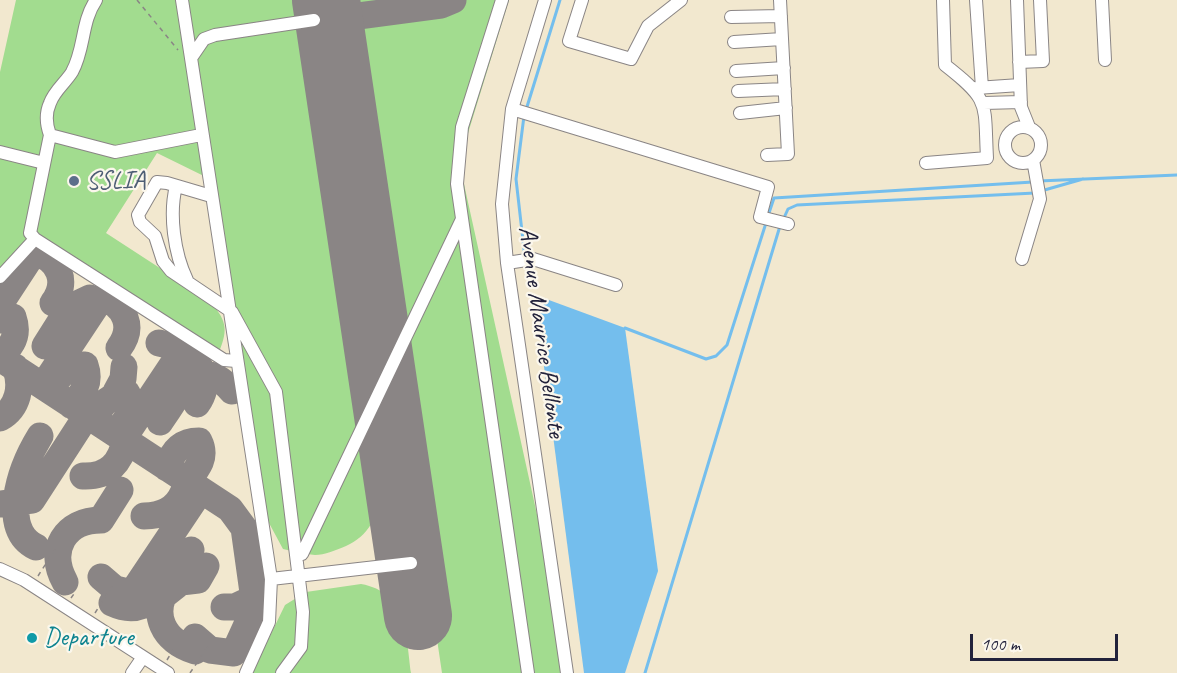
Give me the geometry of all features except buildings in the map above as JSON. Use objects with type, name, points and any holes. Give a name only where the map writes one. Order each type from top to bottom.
[{"type":"street","points":[[96,0],[84,22],[79,56],[72,72],[50,102],[45,123],[50,135],[30,233],[224,360],[236,361]]},
{"type":"street","points":[[182,0],[185,55],[212,196],[227,306],[271,579],[269,622],[246,673]]},
{"type":"street","points":[[502,0],[462,127],[457,184],[528,673]]},
{"type":"street","name":"Avenue Maurice Bellonte","points":[[545,0],[515,110],[502,204],[513,262],[567,673]]},
{"type":"street","points":[[582,0],[569,41],[631,58],[648,26],[681,0]]},
{"type":"street","points":[[767,155],[788,154],[780,0]]},
{"type":"street","points":[[943,0],[945,65],[979,88],[1020,85]]},
{"type":"street","points":[[926,163],[987,158],[984,104],[979,88],[976,0]]},
{"type":"street","points":[[1017,0],[1021,104],[1029,127],[1036,132],[1041,141],[1040,152],[1033,160],[1021,163],[1007,154],[1005,140],[1014,129],[1021,104]]},
{"type":"street","points":[[1020,62],[1043,61],[1040,0]]},
{"type":"street","points":[[1102,0],[1105,60]]},
{"type":"street","points":[[731,17],[781,16]]},
{"type":"street","points":[[185,55],[204,39],[215,34],[314,20]]},
{"type":"street","points":[[734,42],[782,39]]},
{"type":"street","points":[[736,71],[784,68]]},
{"type":"street","points":[[738,91],[785,89]]},
{"type":"street","points":[[984,104],[1021,104]]},
{"type":"street","points":[[740,113],[786,108]]},
{"type":"street","points":[[515,110],[768,187],[760,217],[788,224]]},
{"type":"street","points":[[1014,129],[1029,127]]},
{"type":"street","points":[[50,135],[115,152],[201,135]]},
{"type":"street","points":[[0,152],[44,163]]},
{"type":"street","points":[[1022,259],[1041,199],[1033,160]]},
{"type":"street","points":[[212,196],[157,182],[138,215],[140,222],[155,236],[163,261],[171,271],[227,306],[276,392],[296,555],[303,637],[295,659],[282,673]]},
{"type":"street","points":[[176,186],[172,204],[181,267],[188,281]]},
{"type":"street","points":[[296,555],[302,554],[462,218]]},
{"type":"street","points":[[0,277],[35,238]]},
{"type":"street","points":[[513,262],[531,259],[616,285]]},
{"type":"street","points":[[271,579],[411,563]]},
{"type":"street","points":[[0,569],[24,580],[143,657],[166,668]]},
{"type":"street","points":[[132,673],[143,657]]},
{"type":"path","points":[[137,0],[185,55]]},
{"type":"path","points":[[36,580],[56,548]]},
{"type":"path","points":[[92,616],[113,585]]},
{"type":"path","points":[[69,601],[76,591]]},
{"type":"path","points":[[190,673],[209,645]]},
{"type":"path","points":[[166,668],[173,650]]},
{"type":"green space","points":[[16,0],[311,0],[376,429],[374,431],[379,480],[377,511],[371,525],[361,537],[346,546],[315,555],[283,549],[262,510],[212,180],[157,153],[106,233],[209,300],[224,324],[224,337],[219,352],[37,234],[0,273],[0,72]]},
{"type":"green space","points":[[343,0],[431,0],[359,11],[346,5]]},
{"type":"green space","points":[[462,0],[509,0],[465,143],[462,175],[572,673],[442,673],[349,47],[351,35],[360,25],[442,13],[454,8]]},
{"type":"green space","points":[[361,584],[388,596],[396,606],[405,630],[411,673],[252,673],[285,605],[306,592]]},
{"type":"water","points":[[538,296],[625,328],[658,571],[625,673],[584,673],[537,313]]},
{"type":"waterway","points":[[526,110],[560,0]]},
{"type":"waterway","points":[[524,116],[516,179],[525,258]]},
{"type":"waterway","points":[[1039,181],[1177,175]]},
{"type":"waterway","points":[[1041,191],[1083,179]]},
{"type":"waterway","points":[[768,216],[774,198],[1033,182]]},
{"type":"waterway","points":[[783,220],[788,209],[797,205],[1035,193]]},
{"type":"waterway","points":[[625,328],[706,359],[716,356],[727,345],[766,223]]},
{"type":"waterway","points":[[645,673],[780,226]]},
{"type":"taxiway","points":[[327,0],[332,11],[343,18],[441,5],[453,0]]},
{"type":"taxiway","points":[[333,50],[337,29],[353,17]]},
{"type":"taxiway","points":[[0,304],[34,252],[50,260],[59,272],[60,287],[53,303]]},
{"type":"taxiway","points":[[43,386],[102,297],[117,306],[125,318],[126,332],[119,348]]},
{"type":"taxiway","points":[[45,346],[69,308],[90,298]]},
{"type":"taxiway","points":[[0,320],[13,317],[15,329],[12,343],[0,356]]},
{"type":"taxiway","points":[[159,343],[175,348],[183,356],[186,366],[185,377],[180,389],[160,422]]},
{"type":"taxiway","points":[[123,439],[179,355],[195,362],[203,374],[204,389],[197,404]]},
{"type":"taxiway","points":[[0,358],[230,509],[244,528],[255,607],[234,653],[210,650],[195,637]]},
{"type":"taxiway","points":[[53,389],[61,375],[74,367],[85,365],[87,382],[80,396],[71,405]]},
{"type":"taxiway","points":[[0,418],[11,408],[17,396],[19,382],[15,367]]},
{"type":"taxiway","points":[[116,392],[123,379],[124,367]]},
{"type":"taxiway","points":[[192,378],[209,375],[223,382],[232,391]]},
{"type":"taxiway","points":[[95,421],[106,401],[127,393],[130,404],[129,413],[117,430]]},
{"type":"taxiway","points":[[0,504],[32,500],[87,415]]},
{"type":"taxiway","points":[[36,547],[25,539],[18,527],[16,513],[25,465],[40,436]]},
{"type":"taxiway","points":[[83,476],[100,474],[112,467],[117,462],[125,440]]},
{"type":"taxiway","points":[[144,516],[167,511],[180,499],[202,457],[199,441],[187,443],[178,448],[167,468]]},
{"type":"taxiway","points":[[65,582],[58,559],[63,539],[78,525],[101,520],[120,490]]},
{"type":"taxiway","points":[[101,577],[115,589],[132,593],[201,490]]},
{"type":"taxiway","points":[[112,603],[126,607],[139,607],[150,602],[168,584],[191,550]]},
{"type":"taxiway","points":[[162,597],[181,582],[198,580],[206,566]]},
{"type":"taxiway","points":[[169,585],[160,607],[163,626],[175,641],[195,651]]},
{"type":"taxiway","points":[[224,607],[235,607],[254,598]]},
{"type":"runway","points":[[326,0],[418,616]]},
{"type":"place","name":"SSLIA","points":[[74,181]]},
{"type":"place","name":"Departure","points":[[32,638]]}]
